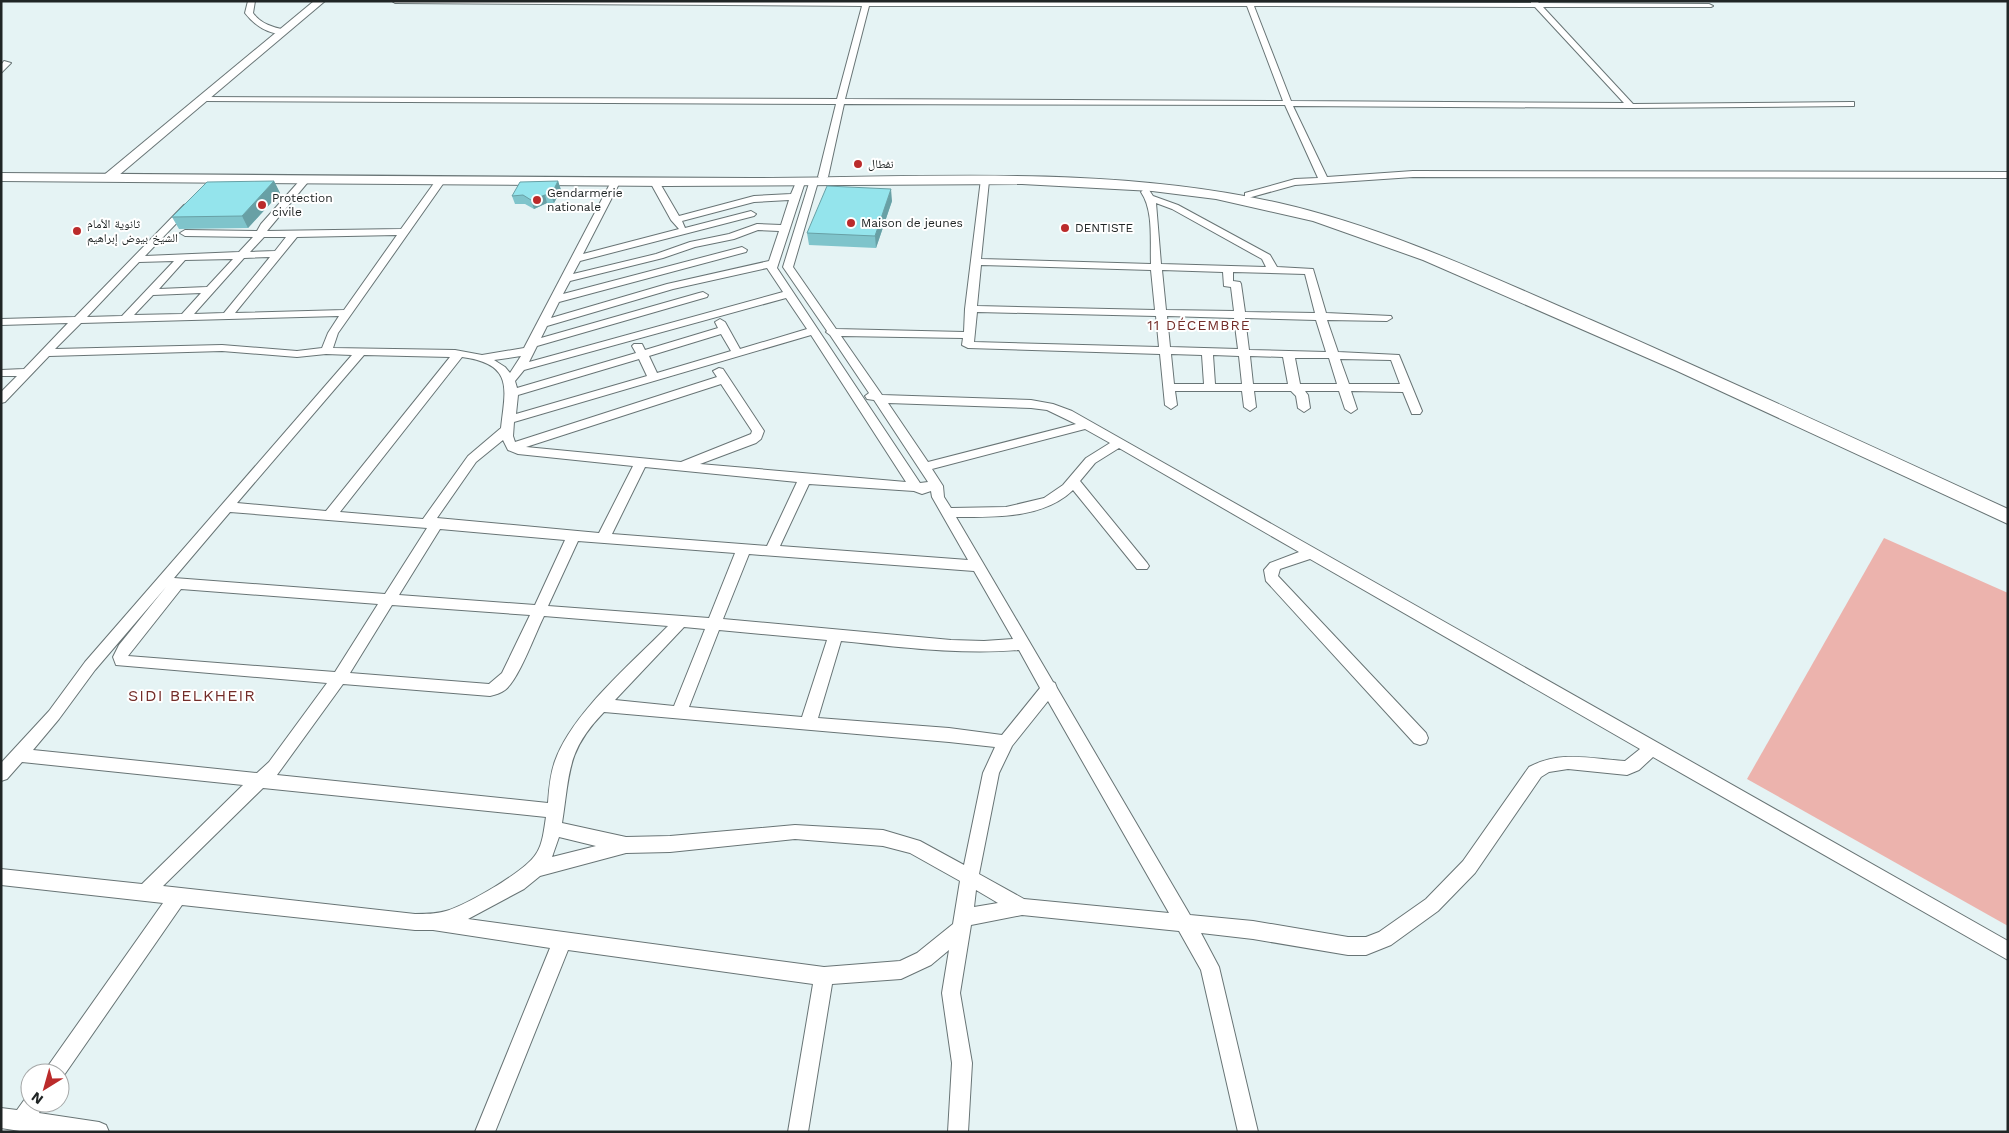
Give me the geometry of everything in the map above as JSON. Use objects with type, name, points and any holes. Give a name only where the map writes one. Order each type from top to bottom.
[{"type":"main road","points":[[1,173],[213,179],[808,184],[1091,176],[1165,182],[1222,193],[1340,224],[1453,262]]},
{"type":"main road","points":[[1,177],[111,176],[808,184],[1055,180],[1141,185],[1248,195],[1360,224],[1453,262],[2008,506]]},
{"type":"main road","points":[[1577,316],[2008,516]]},
{"type":"street","points":[[252,1],[249,14],[255,22],[266,28],[282,32]]},
{"type":"street","points":[[111,176],[320,1]]},
{"type":"street","points":[[395,1],[1535,3],[1709,6]]},
{"type":"street","points":[[1249,2],[1288,103],[1323,180]]},
{"type":"street","points":[[867,3],[840,101],[808,184],[785,228],[772,268],[813,330],[924,467],[948,513],[1186,923],[1210,967],[1248,1132]]},
{"type":"street","points":[[1535,3],[1631,106]]},
{"type":"street","points":[[1,71],[7,63]]},
{"type":"street","points":[[204,99],[1631,106],[1851,104]]},
{"type":"street","points":[[1248,195],[1295,182],[1413,174],[2008,175]]},
{"type":"street","points":[[1,399],[213,179]]},
{"type":"street","points":[[184,318],[261,234],[264,226],[305,180]]},
{"type":"street","points":[[326,351],[333,333],[440,181]]},
{"type":"street","points":[[984,181],[974,262],[968,345],[1395,357],[1416,410]]},
{"type":"street","points":[[510,379],[520,368],[532,347],[615,182]]},
{"type":"street","points":[[655,182],[676,220],[693,244]]},
{"type":"street","points":[[676,220],[808,184]]},
{"type":"street","points":[[808,184],[788,266],[832,332],[916,487]]},
{"type":"street","points":[[1141,185],[1150,198],[1153,212],[1156,266],[1171,405]]},
{"type":"street","points":[[1150,198],[1175,207],[1266,257],[1273,270]]},
{"type":"street","points":[[575,259],[751,214]]},
{"type":"street","points":[[565,279],[659,256],[693,244],[731,237],[757,227],[785,228]]},
{"type":"street","points":[[185,233],[404,232]]},
{"type":"street","points":[[226,317],[294,234]]},
{"type":"street","points":[[731,237],[756,267]]},
{"type":"street","points":[[554,300],[742,250]]},
{"type":"street","points":[[136,259],[278,254]]},
{"type":"street","points":[[659,256],[671,286]]},
{"type":"street","points":[[125,320],[182,258]]},
{"type":"street","points":[[542,324],[671,286],[774,262]]},
{"type":"street","points":[[974,262],[1308,271],[1351,409]]},
{"type":"street","points":[[1228,268],[1228,284],[1236,284],[1250,407]]},
{"type":"street","points":[[150,292],[210,290]]},
{"type":"street","points":[[520,368],[789,294]]},
{"type":"street","points":[[482,358],[532,347],[703,295]]},
{"type":"street","points":[[970,309],[1387,318]]},
{"type":"street","points":[[1,322],[347,313]]},
{"type":"street","points":[[715,315],[737,353]]},
{"type":"street","points":[[514,393],[724,330]]},
{"type":"street","points":[[145,892],[232,806],[275,767],[338,679],[390,600],[432,523],[472,459],[508,425],[653,377],[813,330]]},
{"type":"street","points":[[832,332],[968,334]]},
{"type":"street","points":[[633,337],[653,377]]},
{"type":"street","points":[[45,353],[222,348],[297,354],[326,351],[458,354],[482,358],[501,368],[510,379],[514,393],[508,425],[508,442],[511,448],[805,479],[916,487],[937,491]]},
{"type":"street","points":[[1,774],[54,715],[90,666],[361,351]]},
{"type":"street","points":[[1207,352],[1210,388]]},
{"type":"street","points":[[330,515],[458,354]]},
{"type":"street","points":[[1288,354],[1295,388],[1302,395],[1304,408]]},
{"type":"street","points":[[682,466],[752,440],[758,436],[758,431],[712,360]]},
{"type":"street","points":[[1,373],[27,372]]},
{"type":"street","points":[[511,448],[724,379]]},
{"type":"street","points":[[1169,387],[1407,388]]},
{"type":"street","points":[[868,397],[892,400],[1031,404],[1049,407],[1086,425],[1843,855],[2008,951]]},
{"type":"street","points":[[924,467],[1086,425]]},
{"type":"street","points":[[948,513],[1017,510],[1043,502],[1060,494],[1074,482],[1083,468],[1096,456],[1117,444]]},
{"type":"street","points":[[603,538],[641,462]]},
{"type":"street","points":[[772,550],[805,479]]},
{"type":"street","points":[[1074,482],[1142,566]]},
{"type":"street","points":[[227,507],[574,536],[979,566]]},
{"type":"street","points":[[178,583],[124,649],[120,657],[121,661],[490,690],[499,686],[508,677],[574,536]]},
{"type":"street","points":[[679,713],[744,548]]},
{"type":"street","points":[[1311,553],[1275,566],[1271,570],[1271,577],[1420,738]]},
{"type":"street","points":[[162,582],[681,621],[951,646],[984,647],[1024,644]]},
{"type":"street","points":[[535,869],[550,840],[562,762],[588,718],[681,621]]},
{"type":"street","points":[[808,724],[836,635]]},
{"type":"street","points":[[958,1132],[962,1064],[951,993],[970,876],[992,773],[1006,742],[1050,687]]},
{"type":"street","points":[[600,705],[808,724],[949,734],[1006,742]]},
{"type":"street","points":[[1,877],[434,923],[824,976],[901,970],[924,959],[962,923],[1022,907],[1254,930],[1348,946],[1366,946],[1385,939],[1432,905],[1469,867],[1535,772],[1545,764],[1560,762],[1627,768],[1652,748]]},
{"type":"street","points":[[18,755],[262,780],[553,820],[626,845]]},
{"type":"street","points":[[434,923],[447,920],[471,909],[514,884],[535,869],[626,845],[670,844],[795,832],[884,838],[914,846],[1022,907]]},
{"type":"street","points":[[62,1063],[178,896]]},
{"type":"street","points":[[485,1132],[562,941]]},
{"type":"street","points":[[798,1132],[824,976]]},
{"type":"street","points":[[22,1121],[27,1113]]},
{"type":"street","points":[[1,1118],[99,1132]]},
{"type":"shaded area","points":[[1884,538],[2008,593],[2008,926],[1747,779]]},
{"type":"building","points":[[274,181],[242,216],[172,217],[207,182]]},
{"type":"building","points":[[558,181],[551,195],[531,200],[523,195],[512,196],[520,182]]},
{"type":"building","name":"Maison de jeunes","points":[[827,186],[891,189],[875,236],[807,233]]},
{"type":"place","name":"نفطال","points":[[858,164]]},
{"type":"place","name":"Gendarmerie nationale","points":[[537,200]]},
{"type":"place","name":"Protection civile","points":[[262,205]]},
{"type":"place","name":"Maison de jeunes","points":[[851,223]]},
{"type":"place","name":"DENTISTE","points":[[1065,228]]},
{"type":"place","name":"ثانوية الأمام الشيخ بيوض إبراهيم","points":[[77,231]]},
{"type":"district","name":"11 DÉCEMBRE","points":[[1199,325]]},
{"type":"district","name":"SIDI BELKHEIR","points":[[192,695]]}]
